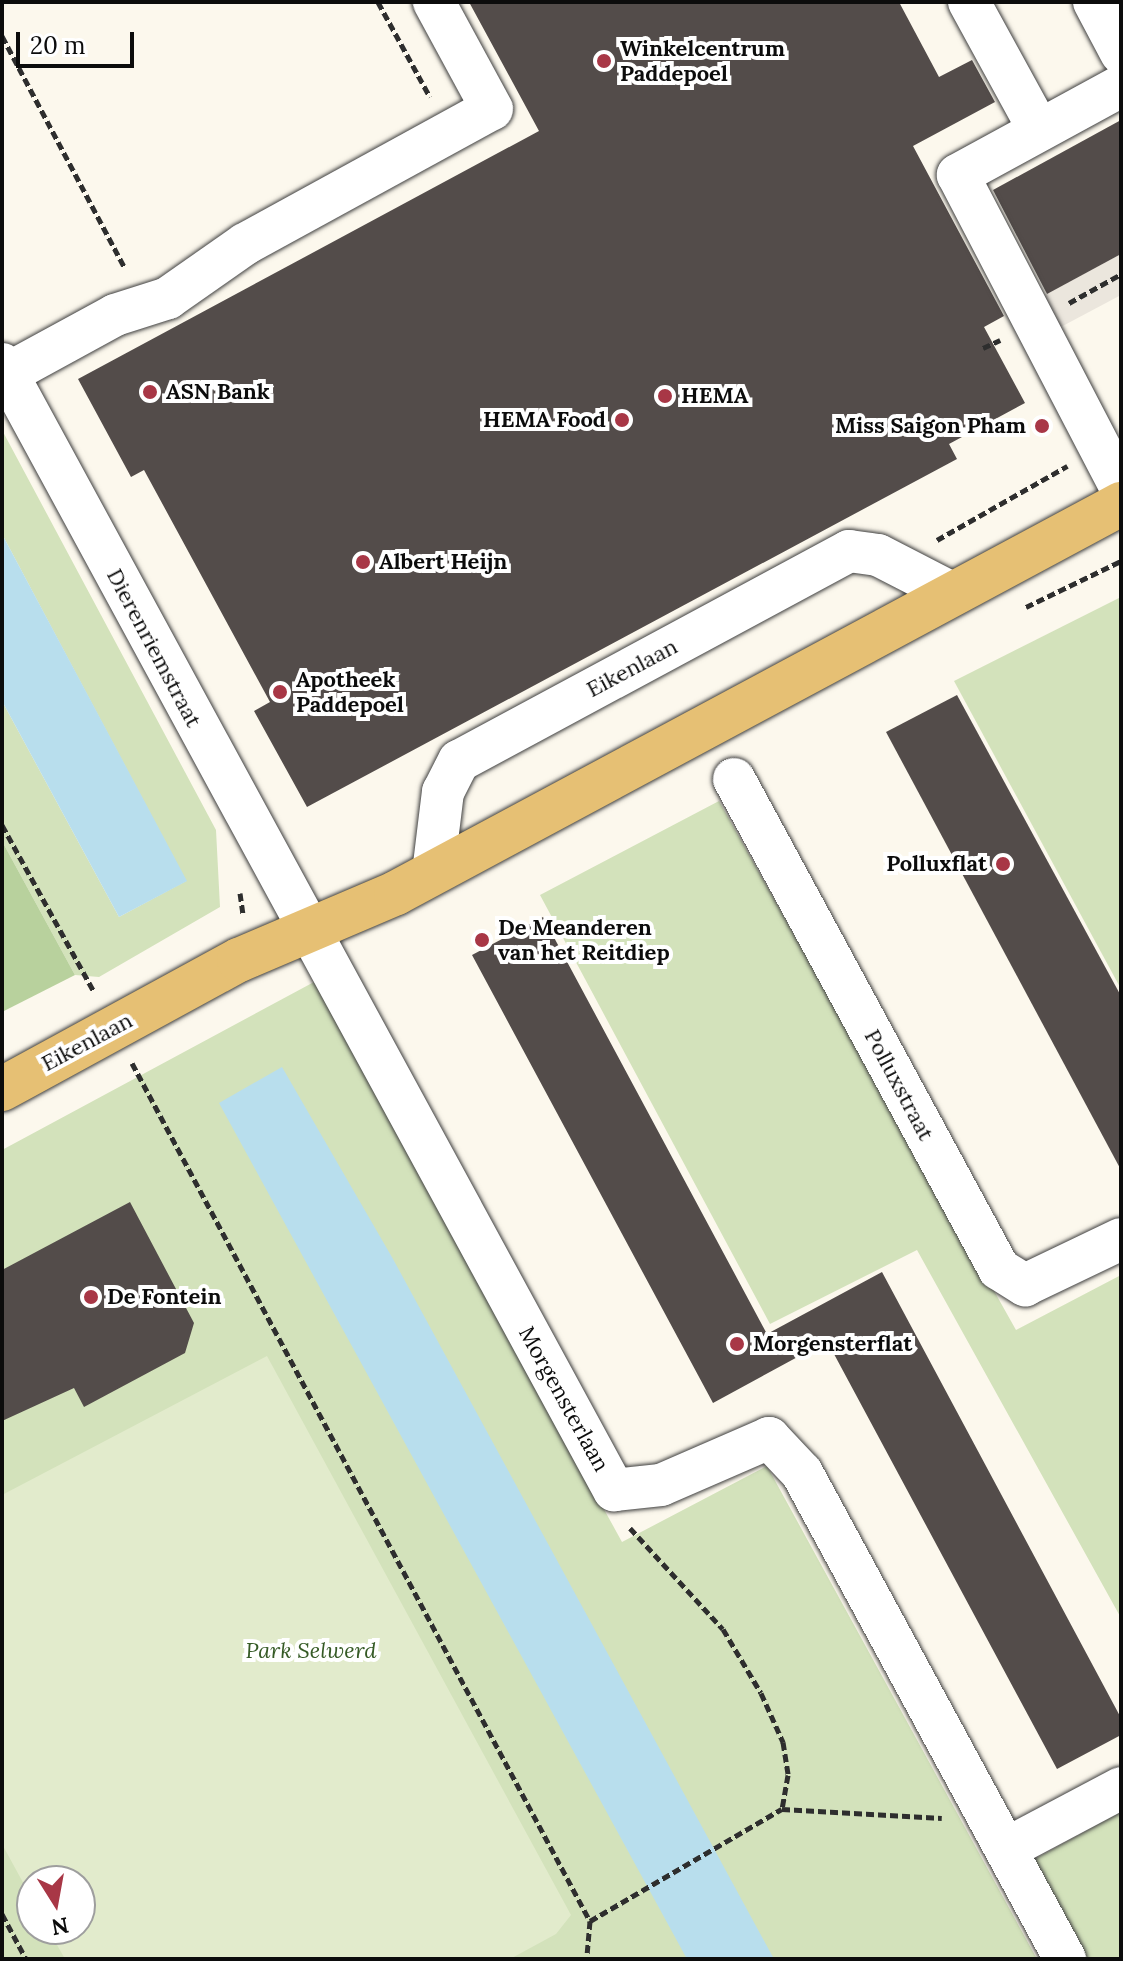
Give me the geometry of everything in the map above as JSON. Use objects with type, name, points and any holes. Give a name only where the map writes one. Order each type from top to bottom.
[{"type":"main road","name":"Eikenlaan","points":[[2,1089],[307,932],[433,873],[1121,504]]},
{"type":"street","points":[[4,369],[127,304],[168,298],[245,244],[492,109],[434,2]]},
{"type":"street","points":[[969,2],[1039,130]]},
{"type":"street","points":[[1094,2],[1121,53]]},
{"type":"street","points":[[1121,86],[958,175],[1078,371],[1101,448],[1121,488]]},
{"type":"street","name":"Dierenriemstraat","points":[[4,369],[307,932]]},
{"type":"street","name":"Eikenlaan","points":[[433,873],[443,792],[459,761],[849,551],[878,555],[954,594]]},
{"type":"street","name":"Polluxstraat","points":[[734,779],[999,1269],[1025,1285],[1121,1239]]},
{"type":"street","name":"Morgensterlaan","points":[[307,932],[614,1490],[661,1485],[769,1438],[802,1473],[1065,1959]]},
{"type":"street","points":[[996,1834],[1121,1788]]},
{"type":"path","points":[[378,2],[449,132]]},
{"type":"path","points":[[2,36],[127,304]]},
{"type":"path","points":[[910,572],[940,536],[1101,448]]},
{"type":"path","points":[[2,825],[99,1001]]},
{"type":"path","points":[[128,1056],[590,1921],[587,1959]]},
{"type":"path","points":[[614,1490],[631,1531],[723,1629],[761,1693],[783,1742],[788,1775],[782,1809]]},
{"type":"path","points":[[590,1921],[782,1809],[996,1834]]},
{"type":"path","points":[[2,1914],[26,1959]]},
{"type":"green space","points":[[2,430],[216,830],[220,907],[99,977],[75,975],[2,841],[2,701],[119,917],[186,881],[2,534]]},
{"type":"green space","points":[[1121,597],[1121,989],[954,681]]},
{"type":"green space","points":[[719,801],[1016,1330],[1121,1275],[1121,1618],[917,1250],[770,1324],[540,895]]},
{"type":"green space","points":[[2,841],[75,975],[2,1012]]},
{"type":"green space","name":"Park Selwerd","points":[[314,982],[622,1542],[767,1466],[1037,1959],[2,1959],[2,1150]]},
{"type":"green space","points":[[267,1356],[571,1915],[556,1934],[510,1959],[65,1959],[57,1945],[96,1945],[96,1865],[16,1865],[16,1870],[2,1844],[2,1495]]},
{"type":"green space","points":[[1121,1812],[1121,1959],[1082,1959],[1029,1862]]},
{"type":"shaded area","points":[[1121,254],[1121,295],[1057,329],[1040,297]]},
{"type":"water","points":[[2,534],[187,881],[119,917],[2,701]]},
{"type":"water","points":[[282,1067],[393,1259],[774,1959],[687,1959],[219,1103]]},
{"type":"building","points":[[469,2],[899,2],[939,77],[972,60],[995,102],[913,146],[1004,316],[984,327],[1025,403],[949,444],[957,459],[307,807],[254,711],[270,702],[144,470],[131,477],[78,379],[539,131]]},
{"type":"building","points":[[1121,120],[1121,254],[1047,294],[993,190]]},
{"type":"building","name":"Polluxflat","points":[[957,695],[1121,996],[1121,1170],[886,732]]},
{"type":"building","name":"Morgensterflat","points":[[543,917],[767,1334],[882,1272],[1121,1718],[1121,1735],[1057,1769],[827,1341],[713,1403],[472,955]]},
{"type":"building","name":"De Fontein","points":[[130,1202],[194,1323],[185,1353],[84,1407],[74,1388],[2,1421],[2,1270]]},
{"type":"place","name":"Winkelcentrum Paddepoel","points":[[604,61]]},
{"type":"place","name":"ASN Bank","points":[[150,392]]},
{"type":"place","name":"HEMA","points":[[665,396]]},
{"type":"place","name":"HEMA Food","points":[[622,420]]},
{"type":"place","name":"Miss Saigon Pham","points":[[1042,426]]},
{"type":"place","name":"Albert Heijn","points":[[363,562]]},
{"type":"place","name":"Apotheek Paddepoel","points":[[280,692]]},
{"type":"place","name":"Polluxflat","points":[[1003,864]]},
{"type":"place","name":"De Meanderen van het Reitdiep","points":[[482,940]]},
{"type":"place","name":"De Fontein","points":[[91,1297]]},
{"type":"place","name":"Morgensterflat","points":[[737,1344]]}]
